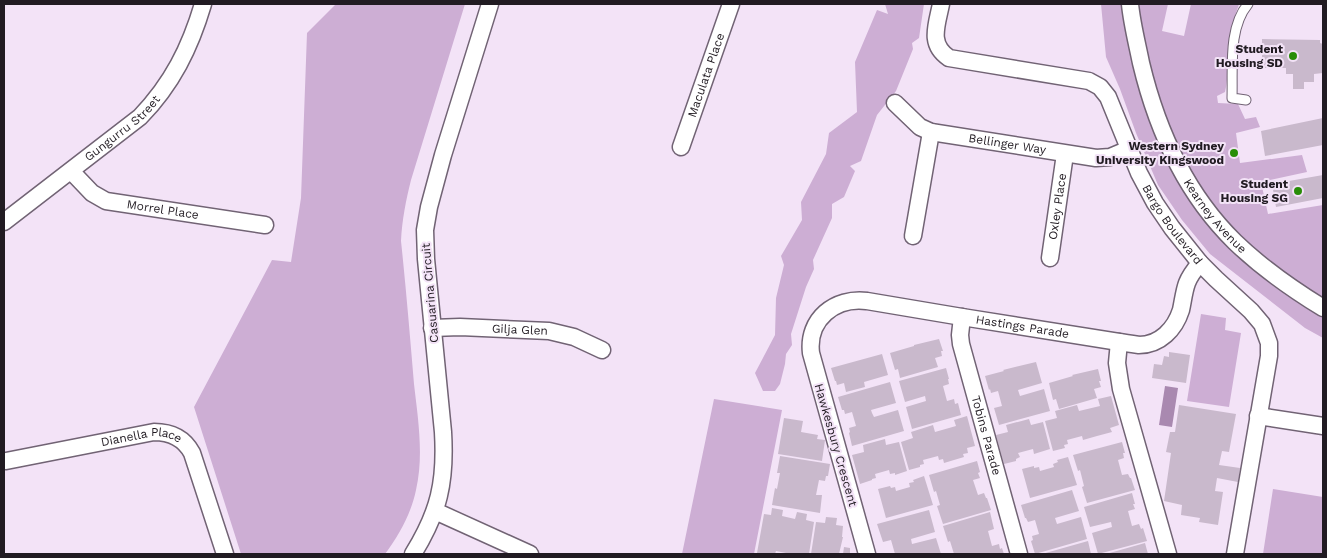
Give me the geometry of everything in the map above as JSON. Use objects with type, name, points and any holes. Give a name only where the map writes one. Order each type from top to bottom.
[{"type":"street","name":"Gungurru Street","points":[[4,222],[140,117],[159,97],[181,62],[203,4]]},
{"type":"street","name":"Casuarina Circuit","points":[[413,554],[429,527],[435,511],[442,485],[444,461],[425,230],[443,155],[490,4]]},
{"type":"street","name":"Maculata Place","points":[[681,147],[731,4]]},
{"type":"street","name":"Bargo Boulevard","points":[[940,4],[936,39],[938,46],[944,54],[952,59],[1093,83],[1100,88],[1108,97],[1129,149],[1163,215],[1200,263],[1251,311],[1262,324],[1267,335],[1268,356],[1236,554]]},
{"type":"street","name":"Kearney Avenue","points":[[1130,4],[1134,30],[1154,108],[1176,162],[1192,189],[1209,213],[1234,242],[1282,281],[1323,308]]},
{"type":"street","name":"Bellinger Way","points":[[895,103],[920,127],[931,132],[1101,158],[1110,157],[1129,149]]},
{"type":"street","points":[[914,236],[931,132]]},
{"type":"street","name":"Oxley Place","points":[[1050,258],[1065,154]]},
{"type":"street","name":"Morrel Place","points":[[71,171],[92,193],[106,201],[265,225]]},
{"type":"street","name":"Hastings Parade","points":[[812,335],[819,320],[840,303],[867,301],[1138,345],[1149,344],[1158,340],[1173,326],[1179,316],[1189,278],[1200,263]]},
{"type":"street","name":"Tobins Parade","points":[[962,317],[960,344],[1019,554]]},
{"type":"street","name":"Gilja Glen","points":[[432,328],[460,326],[550,331],[574,337],[602,350]]},
{"type":"street","name":"Hawkesbury Crescent","points":[[812,335],[810,345],[812,359],[867,554]]},
{"type":"street","points":[[1119,342],[1117,363],[1120,384],[1168,554]]},
{"type":"street","points":[[1258,416],[1323,426]]},
{"type":"street","name":"Dianella Place","points":[[6,461],[154,432],[170,434],[184,442],[192,452],[225,554]]},
{"type":"street","points":[[435,511],[530,554]]},
{"type":"lane","points":[[1246,100],[1232,98],[1234,36],[1238,21],[1248,4]]},
{"type":"shaded area","points":[[336,4],[465,4],[411,180],[404,210],[401,241],[420,437],[418,477],[414,499],[408,516],[385,554],[241,554],[194,407],[272,260],[291,262],[301,198],[307,33]]},
{"type":"shaded area","points":[[885,4],[924,4],[919,38],[912,43],[913,49],[896,91],[877,115],[861,161],[850,166],[855,171],[844,197],[832,204],[832,218],[813,260],[814,269],[806,287],[791,334],[792,345],[786,354],[780,384],[775,391],[763,391],[755,373],[775,335],[776,298],[784,265],[781,256],[802,220],[801,202],[826,154],[829,133],[857,112],[855,62],[877,10],[888,14]]},
{"type":"shaded area","points":[[1101,4],[1121,4],[1136,77],[1172,169],[1314,312],[1323,316],[1323,338],[1305,328],[1210,254],[1182,220],[1158,185],[1106,57]]},
{"type":"shaded area","points":[[1140,4],[1168,4],[1162,31],[1184,36],[1191,4],[1239,4],[1228,49],[1225,92],[1217,96],[1218,103],[1238,104],[1245,119],[1256,117],[1260,127],[1236,133],[1240,163],[1302,155],[1307,172],[1261,182],[1268,214],[1323,205],[1323,299],[1307,290],[1267,261],[1231,227],[1198,186],[1179,150],[1163,111],[1150,65],[1139,8]]},
{"type":"shaded area","points":[[1201,314],[1226,318],[1225,330],[1241,333],[1229,407],[1187,401]]},
{"type":"shaded area","points":[[1165,386],[1178,388],[1172,427],[1159,425]]},
{"type":"shaded area","points":[[714,399],[782,410],[754,554],[682,554]]},
{"type":"shaded area","points":[[1273,489],[1323,497],[1323,554],[1263,554]]},
{"type":"building","name":"Student Housing SD","points":[[1262,39],[1320,40],[1320,43],[1323,44],[1323,73],[1314,74],[1314,82],[1304,82],[1304,89],[1293,89],[1293,74],[1286,74],[1286,68],[1262,68]]},
{"type":"building","points":[[1323,118],[1323,145],[1265,156],[1261,131]]},
{"type":"building","name":"Student Housing SG","points":[[1323,175],[1323,198],[1276,207],[1272,184]]},
{"type":"building","points":[[939,339],[943,351],[941,351],[942,356],[935,358],[938,367],[900,378],[898,369],[895,370],[890,353]]},
{"type":"building","points":[[1169,352],[1190,355],[1186,383],[1152,378],[1154,364],[1162,365],[1164,356],[1169,357]]},
{"type":"building","points":[[882,354],[888,375],[864,382],[865,387],[846,392],[844,383],[837,385],[831,368]]},
{"type":"building","points":[[1036,362],[1042,383],[1018,390],[1020,396],[1044,389],[1050,411],[999,425],[994,408],[1002,406],[998,391],[991,393],[985,376]]},
{"type":"building","points":[[946,368],[949,384],[943,386],[947,401],[954,399],[955,404],[958,403],[961,415],[912,429],[906,407],[926,401],[925,396],[905,402],[899,381]]},
{"type":"building","points":[[1098,369],[1101,387],[1094,389],[1097,398],[1059,409],[1056,399],[1053,400],[1049,383]]},
{"type":"building","points":[[890,382],[896,403],[871,410],[874,417],[898,410],[904,431],[852,446],[849,428],[856,426],[852,412],[845,414],[838,397]]},
{"type":"building","points":[[1111,396],[1119,425],[1110,428],[1112,432],[1083,440],[1082,436],[1067,440],[1068,444],[1064,445],[1065,448],[1053,451],[1045,421],[1057,418],[1055,411],[1077,405],[1079,411],[1100,406],[1098,399]]},
{"type":"building","points":[[1179,405],[1236,414],[1229,452],[1222,451],[1219,465],[1240,468],[1238,482],[1217,478],[1215,491],[1223,492],[1218,525],[1199,522],[1200,518],[1181,515],[1182,505],[1164,501],[1171,453],[1166,452],[1170,432],[1175,432]]},
{"type":"building","points":[[967,416],[975,446],[967,448],[968,453],[963,454],[964,457],[944,463],[943,459],[939,460],[938,456],[923,460],[924,464],[920,465],[920,467],[909,470],[901,442],[913,438],[911,432],[933,425],[935,432],[956,426],[954,420]]},
{"type":"building","points":[[784,418],[803,421],[801,432],[818,435],[817,439],[825,440],[822,461],[778,454]]},
{"type":"building","points":[[1029,419],[1031,425],[1043,422],[1050,449],[1034,454],[1033,449],[1018,453],[1020,457],[1016,461],[1004,464],[996,435],[1008,432],[1006,425]]},
{"type":"building","points":[[885,439],[886,445],[899,442],[907,471],[895,475],[895,473],[890,474],[889,470],[875,474],[876,478],[860,484],[852,455],[864,452],[863,445]]},
{"type":"building","points":[[1122,442],[1125,453],[1123,453],[1124,458],[1118,460],[1122,475],[1128,474],[1135,490],[1087,503],[1082,487],[1084,486],[1080,470],[1078,471],[1073,455]]},
{"type":"building","points":[[780,456],[830,464],[825,481],[819,480],[816,495],[822,495],[820,513],[772,505],[780,473],[777,473]]},
{"type":"building","points":[[1068,457],[1077,485],[1030,498],[1022,469],[1034,466],[1034,468],[1039,467],[1040,471],[1054,467],[1053,464],[1058,462],[1057,460]]},
{"type":"building","points":[[977,461],[980,478],[973,480],[978,495],[984,493],[991,510],[943,524],[937,506],[940,505],[936,491],[934,492],[929,475]]},
{"type":"building","points":[[924,476],[933,505],[886,518],[878,489],[890,486],[891,488],[895,487],[896,491],[910,487],[909,483]]},
{"type":"building","points":[[1072,490],[1079,511],[1055,518],[1057,524],[1081,517],[1087,539],[1035,554],[1031,541],[1033,540],[1032,536],[1039,534],[1035,520],[1028,522],[1021,505]]},
{"type":"building","points":[[1132,493],[1135,509],[1128,511],[1132,526],[1139,524],[1141,529],[1143,528],[1147,541],[1098,554],[1092,533],[1112,527],[1111,522],[1090,527],[1084,507]]},
{"type":"building","points":[[772,508],[783,510],[782,516],[795,519],[797,512],[807,514],[806,520],[814,522],[809,554],[791,554],[776,551],[775,554],[757,553],[764,514],[771,515]]},
{"type":"building","points":[[929,510],[935,532],[911,539],[912,544],[936,538],[941,554],[895,554],[891,540],[883,542],[877,524]]},
{"type":"building","points":[[990,512],[994,529],[988,531],[992,546],[999,544],[1004,554],[954,554],[943,526]]},
{"type":"building","points":[[826,517],[837,518],[836,525],[843,526],[843,537],[839,554],[811,554],[816,522],[825,523]]},
{"type":"building","points":[[1088,541],[1091,554],[1042,554]]},
{"type":"building","points":[[1145,543],[1148,554],[1106,554]]},
{"type":"building","points":[[844,547],[850,548],[850,554],[843,554]]},
{"type":"place","name":"Student Housing SD","points":[[1293,56]]},
{"type":"place","name":"Western Sydney University Kingswood","points":[[1234,153]]},
{"type":"place","name":"Student Housing SG","points":[[1298,191]]}]
